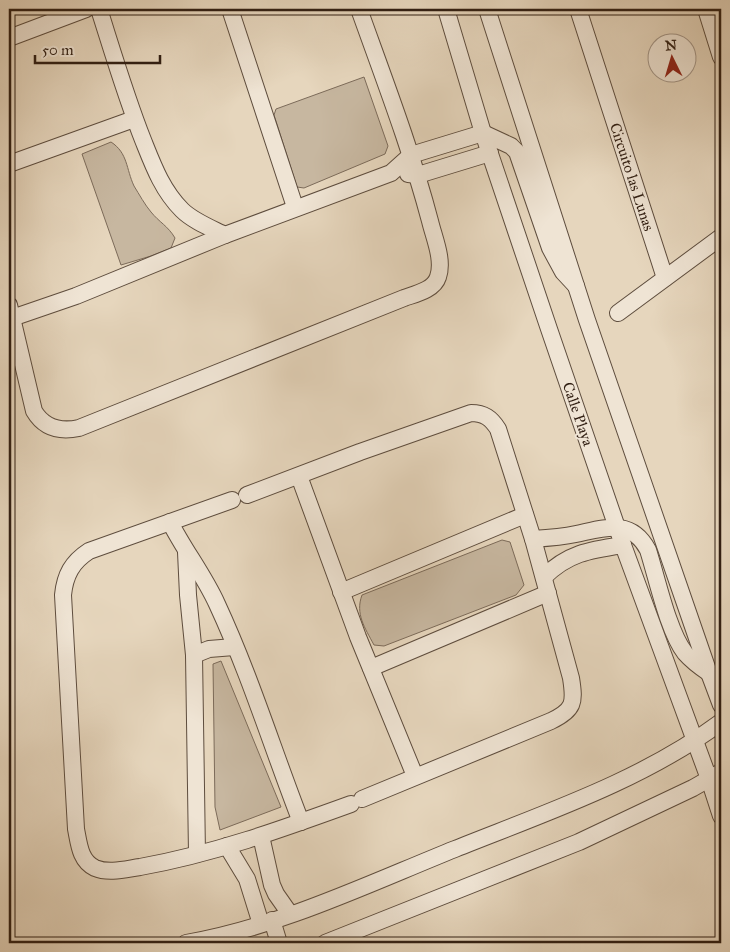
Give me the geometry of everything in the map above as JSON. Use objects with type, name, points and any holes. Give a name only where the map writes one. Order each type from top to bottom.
[{"type":"street","points":[[9,38],[86,9]]},
{"type":"street","points":[[99,9],[134,119],[157,174],[169,195],[184,211],[199,222],[225,235]]},
{"type":"street","points":[[230,9],[295,207]]},
{"type":"street","points":[[359,9],[411,156],[418,175],[439,258],[439,276],[436,283],[428,289],[79,428],[69,430],[58,429],[46,425],[40,420],[34,411],[29,394],[10,312],[76,296],[295,207],[391,173],[411,156],[483,132],[511,146],[516,152],[550,248],[563,272],[576,286]]},
{"type":"street","name":"Calle Playa","points":[[446,9],[483,132],[623,545],[694,741],[715,776],[721,816]]},
{"type":"street","points":[[487,9],[576,286],[721,705]]},
{"type":"street","name":"Circuito las Lunas","points":[[578,9],[665,278]]},
{"type":"street","points":[[706,9],[721,57]]},
{"type":"street","points":[[9,164],[134,119]]},
{"type":"street","points":[[391,173],[418,175],[490,153]]},
{"type":"street","points":[[618,313],[721,237]]},
{"type":"street","points":[[471,413],[479,413],[492,420],[498,429],[544,577],[571,678],[574,698],[571,707],[564,714],[551,721],[356,801],[261,836],[197,854],[138,867],[120,870],[94,868],[82,856],[76,829],[63,595],[64,583],[74,564],[89,551],[299,476],[360,452],[471,413]]},
{"type":"street","points":[[299,476],[341,592],[416,776]]},
{"type":"street","points":[[341,592],[525,515]]},
{"type":"street","points":[[170,522],[186,552],[206,582],[226,625],[301,822]]},
{"type":"street","points":[[533,539],[563,537],[600,528],[617,527],[637,535],[648,550],[671,623],[681,647],[695,663],[709,673]]},
{"type":"street","points":[[544,577],[560,563],[580,552],[623,545]]},
{"type":"street","points":[[186,552],[194,655],[197,854]]},
{"type":"street","points":[[371,668],[548,593]]},
{"type":"street","points":[[194,655],[210,648],[234,647]]},
{"type":"street","points":[[186,943],[208,941],[241,931],[342,895],[570,802],[640,771],[675,753],[721,722]]},
{"type":"street","points":[[325,943],[579,842],[715,776]]},
{"type":"street","points":[[261,836],[272,885],[290,914]]},
{"type":"street","points":[[227,846],[247,879],[279,943]]},
{"type":"shaded area","points":[[364,77],[388,146],[385,154],[304,188],[297,187],[274,115],[276,109]]},
{"type":"shaded area","points":[[111,142],[117,146],[124,156],[134,186],[144,203],[175,238],[171,248],[121,265],[82,154]]},
{"type":"shaded area","points":[[502,540],[510,542],[524,585],[516,595],[384,646],[374,645],[360,615],[362,595]]},
{"type":"shaded area","points":[[221,661],[281,807],[220,830],[215,807],[213,664]]}]
